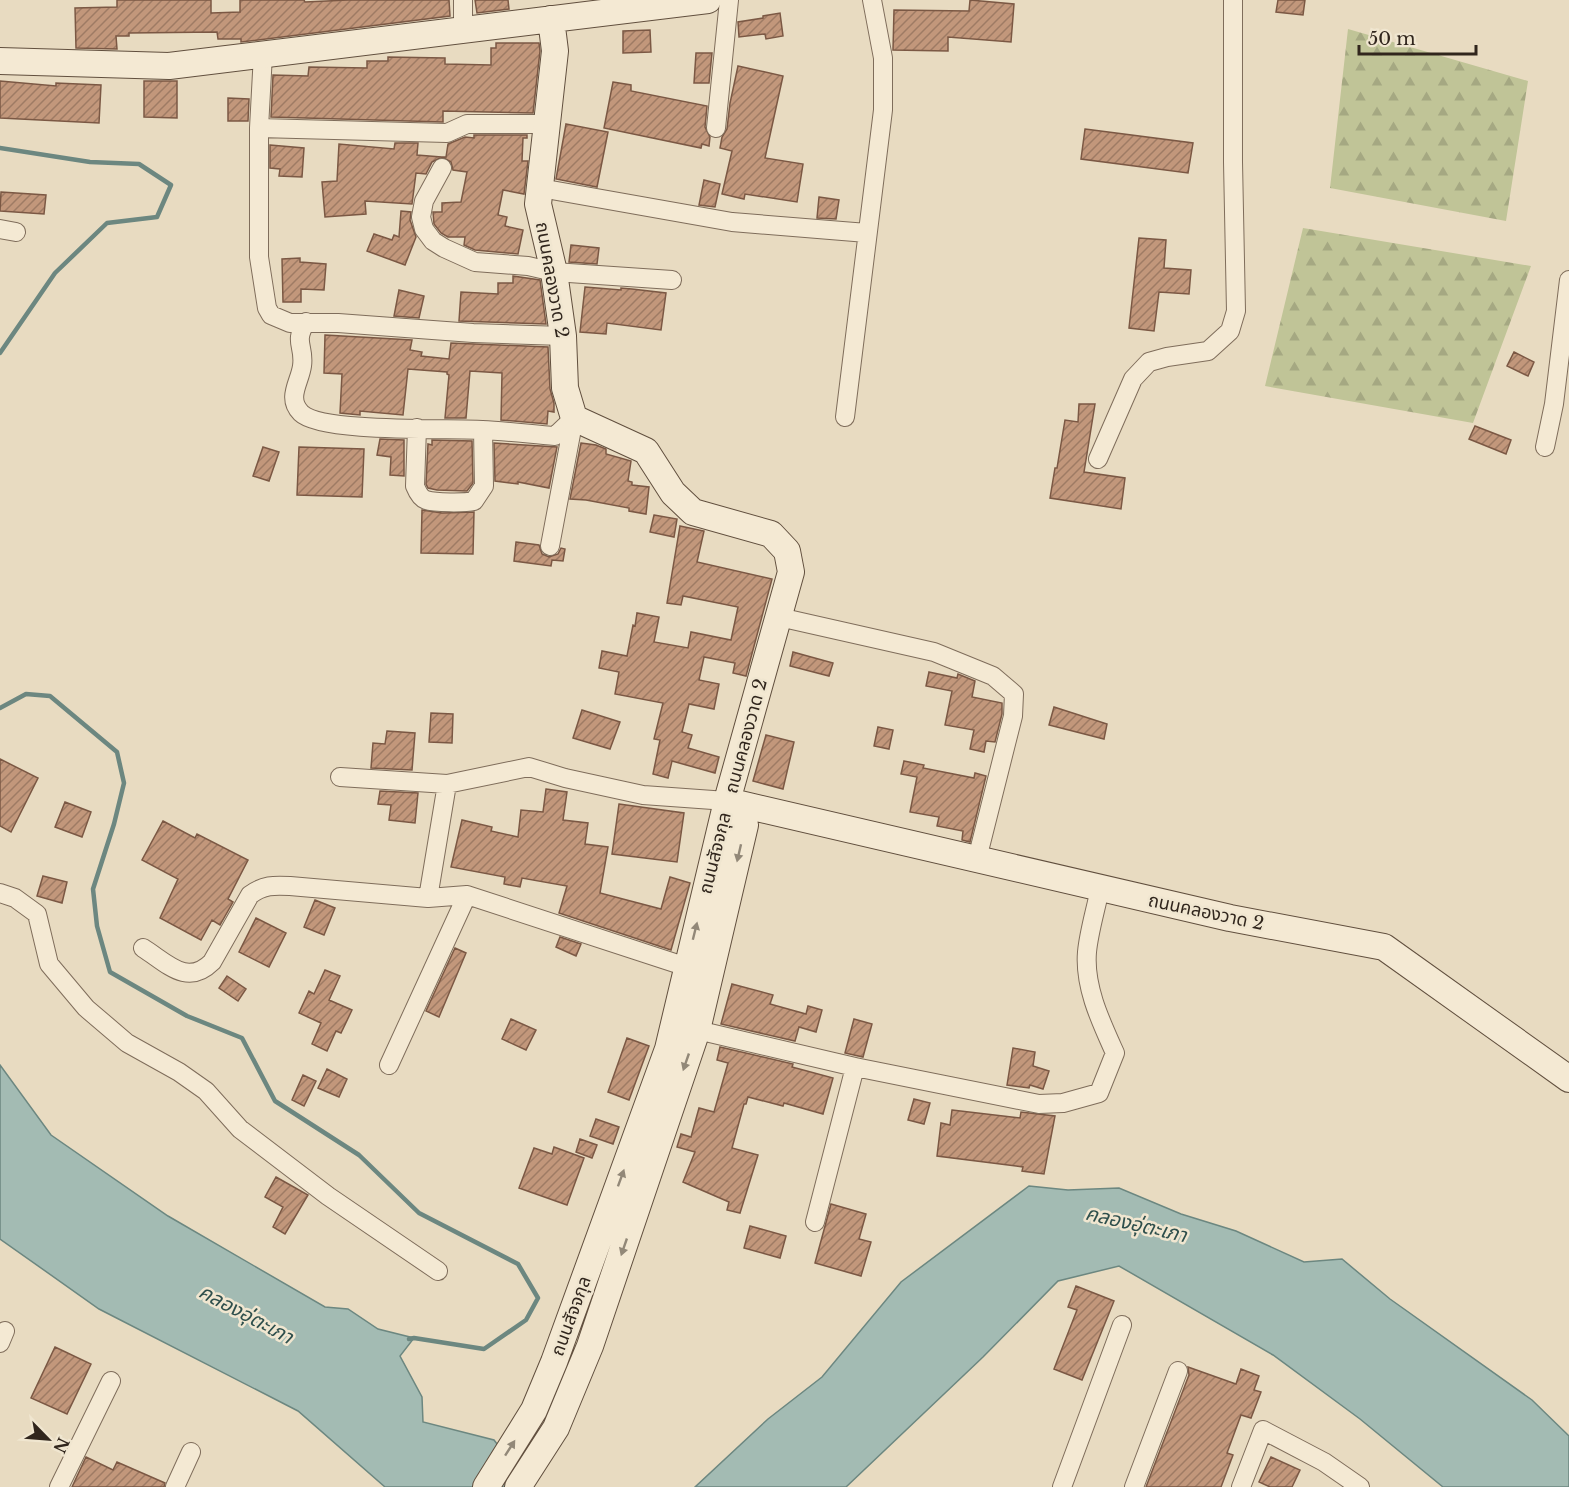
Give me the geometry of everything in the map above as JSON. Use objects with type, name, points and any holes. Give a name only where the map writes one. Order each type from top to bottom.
[{"type":"street","points":[[463,0],[463,30]]},
{"type":"street","points":[[0,61],[169,66],[708,0]]},
{"type":"street","points":[[716,128],[729,0]]},
{"type":"street","points":[[845,417],[883,110],[883,58],[872,0]]},
{"type":"street","points":[[1098,459],[1133,379],[1149,362],[1208,351],[1230,331],[1236,310],[1233,0]]},
{"type":"street","name":"ถนนคลองวาด 2","points":[[550,19],[555,51],[538,204],[554,272],[563,336],[565,388],[574,418],[646,451],[673,493],[693,512],[771,534],[788,551],[791,572],[727,801],[1230,918],[1384,947],[1569,1078]]},
{"type":"street","points":[[263,54],[259,128],[259,257],[267,308],[272,315],[290,323],[338,323],[473,333],[563,336]]},
{"type":"street","points":[[259,128],[447,133],[467,124],[547,124]]},
{"type":"street","points":[[442,168],[424,201],[421,217],[424,229],[433,241],[475,262],[528,266],[554,272],[672,280]]},
{"type":"street","points":[[540,188],[732,222],[867,233]]},
{"type":"street","points":[[1545,447],[1554,404],[1569,280]]},
{"type":"street","points":[[306,322],[300,333],[299,341],[302,366],[295,385],[296,405],[300,413],[320,423],[360,428],[483,430],[555,436],[574,418]]},
{"type":"street","points":[[550,546],[574,418]]},
{"type":"street","points":[[417,428],[415,486],[418,494],[426,500],[464,503],[474,501],[484,486],[483,430]]},
{"type":"street","points":[[780,617],[934,652],[993,676],[1014,694],[1013,716],[977,860]]},
{"type":"street","points":[[340,777],[447,784],[530,767],[565,778],[643,795],[727,801]]},
{"type":"street","points":[[428,898],[447,784]]},
{"type":"street","name":"ถนนสัจจกุล","points":[[486,1487],[534,1410],[554,1362],[668,1049],[727,801]]},
{"type":"street","name":"ถนนสัจจกุล","points":[[519,1487],[556,1428],[590,1346],[697,1030],[745,825],[727,801]]},
{"type":"street","points":[[143,948],[184,974],[194,974],[212,962],[250,895],[259,888],[270,885],[428,898],[466,895],[687,967]]},
{"type":"street","points":[[697,1030],[855,1067],[1039,1104],[1063,1103],[1099,1093],[1115,1053],[1097,1014],[1087,952],[1100,888]]},
{"type":"street","points":[[0,893],[15,898],[36,914],[49,964],[94,1015],[127,1043],[179,1071],[206,1091],[240,1129],[328,1196],[438,1271]]},
{"type":"street","points":[[389,1065],[466,895]]},
{"type":"street","points":[[815,1222],[855,1067]]},
{"type":"street","points":[[1062,1487],[1122,1325]]},
{"type":"street","points":[[1134,1487],[1178,1371]]},
{"type":"street","points":[[59,1487],[111,1381]]},
{"type":"street","points":[[1241,1487],[1263,1430],[1324,1462],[1360,1487]]},
{"type":"street","points":[[175,1487],[191,1452]]},
{"type":"green space","points":[[1348,29],[1528,81],[1506,221],[1330,188]]},
{"type":"green space","points":[[1303,228],[1531,266],[1473,423],[1265,386]]},
{"type":"water","name":"คลองอุ่ตะเภา","points":[[0,1065],[51,1135],[168,1216],[325,1307],[348,1309],[378,1329],[414,1338],[400,1356],[422,1397],[423,1422],[494,1440],[530,1487],[385,1487],[298,1411],[99,1309],[0,1239]]},
{"type":"water","name":"คลองอุ่ตะเภา","points":[[1029,1186],[1068,1190],[1119,1188],[1181,1214],[1236,1231],[1304,1262],[1342,1259],[1390,1299],[1532,1400],[1569,1436],[1569,1487],[1443,1487],[1360,1419],[1273,1355],[1119,1266],[1058,1281],[983,1357],[846,1487],[695,1487],[768,1419],[822,1377],[901,1282]]},
{"type":"building","points":[[117,0],[211,0],[211,13],[240,12],[240,0],[304,0],[305,2],[449,0],[450,16],[241,42],[241,39],[218,39],[217,32],[129,33],[129,36],[116,36],[117,49],[76,48],[75,8],[117,7]]},
{"type":"building","points":[[475,0],[508,0],[509,9],[477,13]]},
{"type":"building","points":[[970,0],[1014,4],[1011,42],[948,37],[948,51],[893,50],[894,10],[969,11]]},
{"type":"building","points":[[1278,0],[1305,0],[1303,15],[1276,12]]},
{"type":"building","points":[[780,13],[783,36],[766,39],[765,34],[739,37],[738,22]]},
{"type":"building","points":[[650,30],[651,52],[623,53],[623,31]]},
{"type":"building","points":[[496,43],[539,43],[533,113],[443,111],[443,122],[271,117],[273,75],[308,76],[309,67],[367,68],[367,61],[388,61],[388,57],[445,58],[445,64],[491,65],[491,48],[496,48]]},
{"type":"building","points":[[696,53],[712,53],[709,83],[694,83]]},
{"type":"building","points":[[738,66],[783,76],[765,158],[803,164],[797,202],[745,194],[744,199],[722,194],[732,151],[720,148],[722,137],[727,129]]},
{"type":"building","points":[[0,81],[56,86],[56,83],[101,85],[99,123],[0,118]]},
{"type":"building","points":[[144,81],[177,81],[177,118],[144,117]]},
{"type":"building","points":[[613,82],[631,85],[631,91],[707,106],[705,127],[710,137],[709,146],[702,144],[701,148],[604,128]]},
{"type":"building","points":[[228,98],[249,99],[248,121],[228,121]]},
{"type":"building","points":[[566,124],[608,132],[597,187],[556,179]]},
{"type":"building","points":[[1085,129],[1193,143],[1188,173],[1081,159]]},
{"type":"building","points":[[474,135],[527,135],[527,138],[523,138],[522,161],[528,161],[524,194],[503,190],[498,215],[507,217],[505,226],[523,230],[518,254],[475,250],[464,245],[465,237],[448,237],[441,233],[434,224],[433,212],[442,212],[442,203],[461,202],[467,172],[453,170],[451,162],[442,157],[446,157],[448,144],[465,137],[474,138]]},
{"type":"building","points":[[395,143],[418,143],[417,155],[442,157],[432,162],[426,174],[416,173],[412,204],[365,201],[366,214],[325,217],[322,182],[337,181],[339,144],[394,149]]},
{"type":"building","points":[[270,145],[304,148],[302,177],[279,176],[280,169],[270,168]]},
{"type":"building","points":[[704,180],[720,184],[715,207],[699,205]]},
{"type":"building","points":[[1,192],[46,195],[44,214],[0,211]]},
{"type":"building","points":[[819,197],[839,200],[836,219],[817,218]]},
{"type":"building","points":[[401,211],[411,212],[410,220],[416,237],[405,265],[367,251],[374,234],[392,240],[394,235],[399,237]]},
{"type":"building","points":[[1139,238],[1166,240],[1164,268],[1191,270],[1189,294],[1159,292],[1154,331],[1129,328]]},
{"type":"building","points":[[571,245],[599,248],[597,264],[569,262]]},
{"type":"building","points":[[300,258],[300,262],[326,264],[324,290],[301,289],[301,302],[283,302],[282,259]]},
{"type":"building","points":[[513,276],[540,280],[546,324],[459,321],[461,292],[498,294],[498,283],[513,283]]},
{"type":"building","points":[[585,287],[666,293],[661,330],[607,323],[606,334],[580,332]]},
{"type":"building","points":[[399,290],[424,296],[419,318],[394,316]]},
{"type":"building","points":[[325,335],[412,340],[410,350],[422,352],[421,356],[449,359],[451,343],[548,347],[550,389],[554,412],[548,411],[547,424],[501,420],[502,373],[470,371],[466,418],[445,418],[449,375],[447,372],[408,369],[403,415],[360,411],[360,415],[340,413],[342,374],[324,373]]},
{"type":"building","points":[[1514,352],[1534,362],[1528,376],[1507,366]]},
{"type":"building","points":[[1079,404],[1095,404],[1084,472],[1125,478],[1121,509],[1050,498],[1065,420],[1078,422]]},
{"type":"building","points":[[1475,426],[1511,440],[1506,454],[1469,439]]},
{"type":"building","points":[[380,439],[404,440],[404,476],[390,475],[391,457],[377,455]]},
{"type":"building","points":[[432,440],[472,441],[473,483],[467,491],[428,488],[426,484],[428,444],[432,445]]},
{"type":"building","points":[[494,443],[557,447],[549,488],[518,482],[518,484],[495,481]]},
{"type":"building","points":[[581,443],[596,445],[606,449],[606,454],[631,461],[628,481],[632,482],[632,485],[649,487],[646,514],[629,511],[629,508],[570,499]]},
{"type":"building","points":[[263,447],[279,452],[269,481],[253,476]]},
{"type":"building","points":[[299,447],[364,449],[362,497],[297,495]]},
{"type":"building","points":[[422,510],[442,513],[474,512],[473,554],[421,553]]},
{"type":"building","points":[[654,515],[677,519],[674,537],[650,532]]},
{"type":"building","points":[[680,526],[704,531],[697,562],[772,579],[746,676],[733,673],[735,663],[704,657],[699,680],[719,684],[714,709],[689,704],[682,732],[692,735],[688,748],[719,757],[715,773],[672,761],[668,778],[653,774],[660,740],[654,739],[663,703],[615,694],[619,672],[599,668],[602,651],[627,656],[637,613],[659,617],[654,642],[688,648],[691,632],[731,640],[738,607],[683,596],[681,605],[667,603]]},
{"type":"building","points":[[516,542],[539,545],[542,554],[549,557],[558,554],[561,548],[565,549],[563,561],[552,560],[551,566],[514,561]]},
{"type":"building","points":[[793,652],[833,663],[829,676],[790,666]]},
{"type":"building","points":[[929,672],[957,678],[958,674],[975,681],[972,697],[1002,703],[1002,714],[995,742],[986,741],[984,752],[970,749],[974,730],[945,725],[952,691],[926,686]]},
{"type":"building","points":[[1054,707],[1107,724],[1104,739],[1049,725]]},
{"type":"building","points":[[582,710],[620,722],[610,749],[573,738]]},
{"type":"building","points":[[431,713],[453,714],[452,743],[429,742]]},
{"type":"building","points":[[878,727],[893,730],[889,749],[874,746]]},
{"type":"building","points":[[387,731],[415,733],[412,770],[371,768],[373,743],[385,744]]},
{"type":"building","points":[[766,735],[794,742],[783,789],[753,781]]},
{"type":"building","points":[[0,759],[38,778],[11,832],[0,826]]},
{"type":"building","points":[[904,761],[924,765],[923,768],[974,778],[975,773],[986,776],[970,842],[962,840],[963,831],[937,826],[939,817],[910,812],[917,777],[901,774]]},
{"type":"building","points":[[546,789],[567,792],[563,820],[588,823],[585,844],[608,847],[600,893],[661,909],[670,877],[690,883],[671,950],[559,913],[567,886],[522,878],[520,887],[504,884],[505,877],[451,867],[462,820],[492,827],[491,831],[518,837],[521,810],[543,812]]},
{"type":"building","points":[[380,791],[418,793],[415,823],[389,820],[391,805],[378,804]]},
{"type":"building","points":[[65,802],[91,812],[82,837],[55,827]]},
{"type":"building","points":[[619,804],[684,813],[677,862],[612,854]]},
{"type":"building","points":[[163,821],[195,838],[197,834],[248,860],[228,899],[233,902],[220,925],[212,920],[201,940],[160,918],[178,879],[142,860]]},
{"type":"building","points":[[43,876],[67,882],[62,903],[37,896]]},
{"type":"building","points":[[315,900],[335,908],[324,935],[304,927]]},
{"type":"building","points":[[256,918],[286,933],[269,967],[239,952]]},
{"type":"building","points":[[560,937],[581,944],[576,956],[556,947]]},
{"type":"building","points":[[455,948],[466,953],[439,1017],[426,1011]]},
{"type":"building","points":[[325,970],[340,976],[329,1000],[352,1010],[341,1033],[336,1031],[327,1051],[312,1044],[321,1023],[299,1013],[309,991],[314,994]]},
{"type":"building","points":[[227,976],[246,989],[238,1001],[219,988]]},
{"type":"building","points":[[732,984],[773,995],[770,1004],[806,1014],[808,1006],[822,1010],[816,1032],[799,1027],[795,1041],[721,1024]]},
{"type":"building","points":[[511,1019],[536,1030],[526,1050],[502,1039]]},
{"type":"building","points":[[854,1019],[872,1024],[863,1057],[845,1053]]},
{"type":"building","points":[[627,1038],[649,1046],[629,1100],[608,1092]]},
{"type":"building","points":[[720,1047],[793,1064],[792,1067],[833,1078],[823,1114],[784,1103],[783,1106],[748,1097],[732,1148],[758,1155],[740,1213],[727,1210],[729,1202],[683,1182],[695,1152],[677,1147],[681,1134],[691,1137],[699,1108],[714,1112],[728,1063],[717,1060]]},
{"type":"building","points":[[1013,1048],[1035,1052],[1033,1066],[1049,1071],[1043,1089],[1030,1085],[1029,1088],[1007,1085]]},
{"type":"building","points":[[327,1069],[347,1079],[339,1097],[318,1088]]},
{"type":"building","points":[[303,1075],[316,1081],[304,1106],[292,1100]]},
{"type":"building","points":[[914,1099],[930,1103],[924,1124],[908,1120]]},
{"type":"building","points":[[952,1110],[1020,1118],[1021,1112],[1055,1116],[1044,1174],[1022,1171],[1023,1167],[937,1156],[941,1123],[950,1125]]},
{"type":"building","points":[[596,1119],[619,1127],[613,1144],[590,1136]]},
{"type":"building","points":[[580,1139],[597,1145],[592,1158],[576,1152]]},
{"type":"building","points":[[554,1147],[584,1158],[567,1205],[519,1188],[534,1148],[552,1154]]},
{"type":"building","points":[[276,1177],[308,1195],[285,1234],[273,1227],[283,1207],[265,1197]]},
{"type":"building","points":[[831,1204],[866,1214],[859,1239],[871,1242],[861,1276],[815,1263]]},
{"type":"building","points":[[750,1226],[786,1236],[780,1258],[744,1248]]},
{"type":"building","points":[[1076,1286],[1114,1301],[1082,1380],[1054,1369],[1077,1310],[1068,1307]]},
{"type":"building","points":[[55,1347],[91,1364],[67,1414],[31,1398]]},
{"type":"building","points":[[1188,1367],[1236,1384],[1241,1369],[1259,1376],[1254,1390],[1261,1392],[1251,1418],[1241,1415],[1227,1453],[1233,1455],[1221,1487],[1146,1487],[1189,1375]]},
{"type":"building","points":[[86,1457],[113,1470],[117,1462],[165,1483],[164,1487],[72,1487]]},
{"type":"building","points":[[1271,1457],[1300,1470],[1292,1487],[1270,1487],[1259,1482]]},
{"type":"waterway","points":[[0,148],[90,162],[139,164],[171,185],[157,217],[107,223],[55,273],[0,353]]},
{"type":"waterway","points":[[0,708],[26,694],[50,696],[117,752],[124,783],[114,824],[93,889],[97,926],[110,972],[187,1016],[242,1038],[275,1101],[359,1155],[419,1213],[518,1264],[538,1298],[526,1320],[484,1349],[409,1339]]}]
